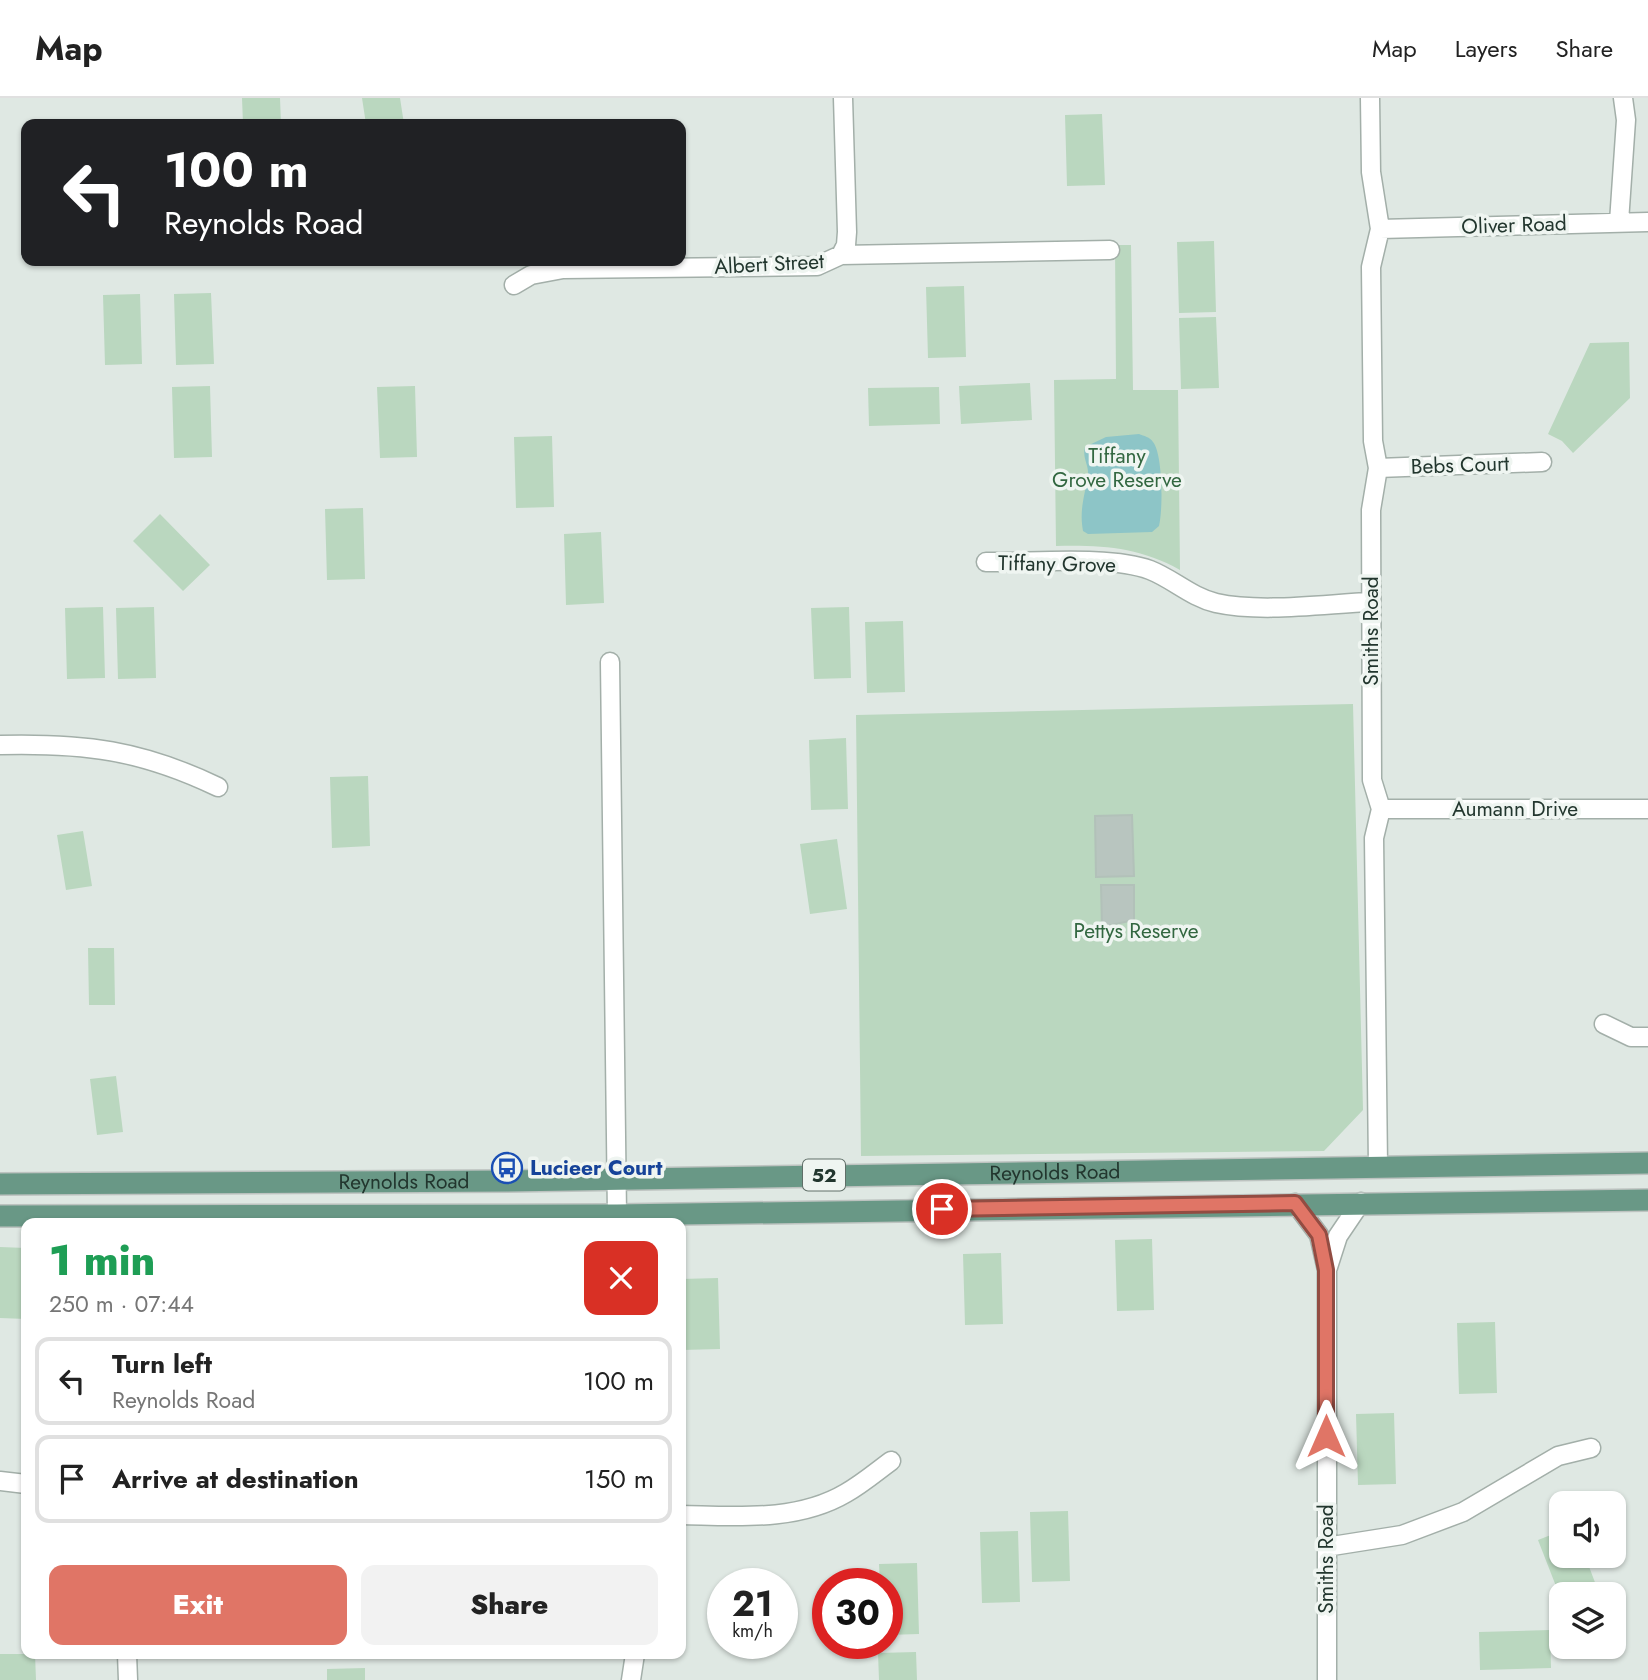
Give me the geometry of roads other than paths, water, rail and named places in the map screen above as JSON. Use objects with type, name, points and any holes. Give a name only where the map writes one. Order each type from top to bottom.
[{"type":"main road","name":"Reynolds Road","points":[[0,1184],[615,1179],[1378,1165],[1648,1163]]},
{"type":"main road","points":[[1370,1202],[1378,1165]]},
{"type":"main road","name":"Reynolds Road","points":[[0,1216],[617,1215],[1295,1203],[1648,1200]]},
{"type":"street","points":[[841,255],[847,232],[843,98]]},
{"type":"street","name":"Smiths Road","points":[[1370,98],[1371,172],[1380,229],[1371,267],[1373,441],[1378,468],[1371,510],[1370,602],[1372,780],[1381,808],[1374,838],[1378,1165]]},
{"type":"street","points":[[1619,222],[1626,120],[1623,98]]},
{"type":"street","name":"Oliver Road","points":[[1380,229],[1648,222]]},
{"type":"street","name":"Albert Street","points":[[514,285],[531,275],[563,268],[817,266],[841,255],[1110,250]]},
{"type":"street","name":"Bebs Court","points":[[1378,468],[1542,462]]},
{"type":"street","name":"Tiffany Grove","points":[[986,562],[1117,563],[1150,570],[1190,594],[1216,603],[1244,607],[1370,602]]},
{"type":"street","points":[[610,662],[617,1215]]},
{"type":"street","points":[[0,745],[62,743],[125,752],[177,768],[218,787]]},
{"type":"street","name":"Aumann Drive","points":[[1381,808],[1648,809]]},
{"type":"street","points":[[1604,1024],[1631,1037],[1648,1037]]},
{"type":"street","name":"Smiths Road","points":[[1326,1270],[1338,1236],[1370,1202]]},
{"type":"street","name":"Smiths Road","points":[[1295,1203],[1319,1235],[1326,1270],[1327,1680]]},
{"type":"street","points":[[1326,1547],[1402,1535],[1463,1513],[1558,1456],[1591,1448]]},
{"type":"street","points":[[686,1515],[761,1517],[803,1510],[845,1494],[891,1461]]},
{"type":"street","points":[[0,1481],[21,1483]]},
{"type":"street","points":[[127,1659],[128,1680]]},
{"type":"street","points":[[631,1680],[634,1659]]},
{"type":"water","points":[[1139,434],[1152,440],[1159,458],[1159,526],[1152,532],[1088,534],[1083,531],[1082,516],[1088,475],[1085,447],[1106,437]]},
{"type":"place","name":"Lucieer Court","points":[[507,1168]]},
{"type":"park label","name":"Tiffany Grove Reserve","points":[[1117,468]]},
{"type":"park label","name":"Pettys Reserve","points":[[1136,931]]}]
